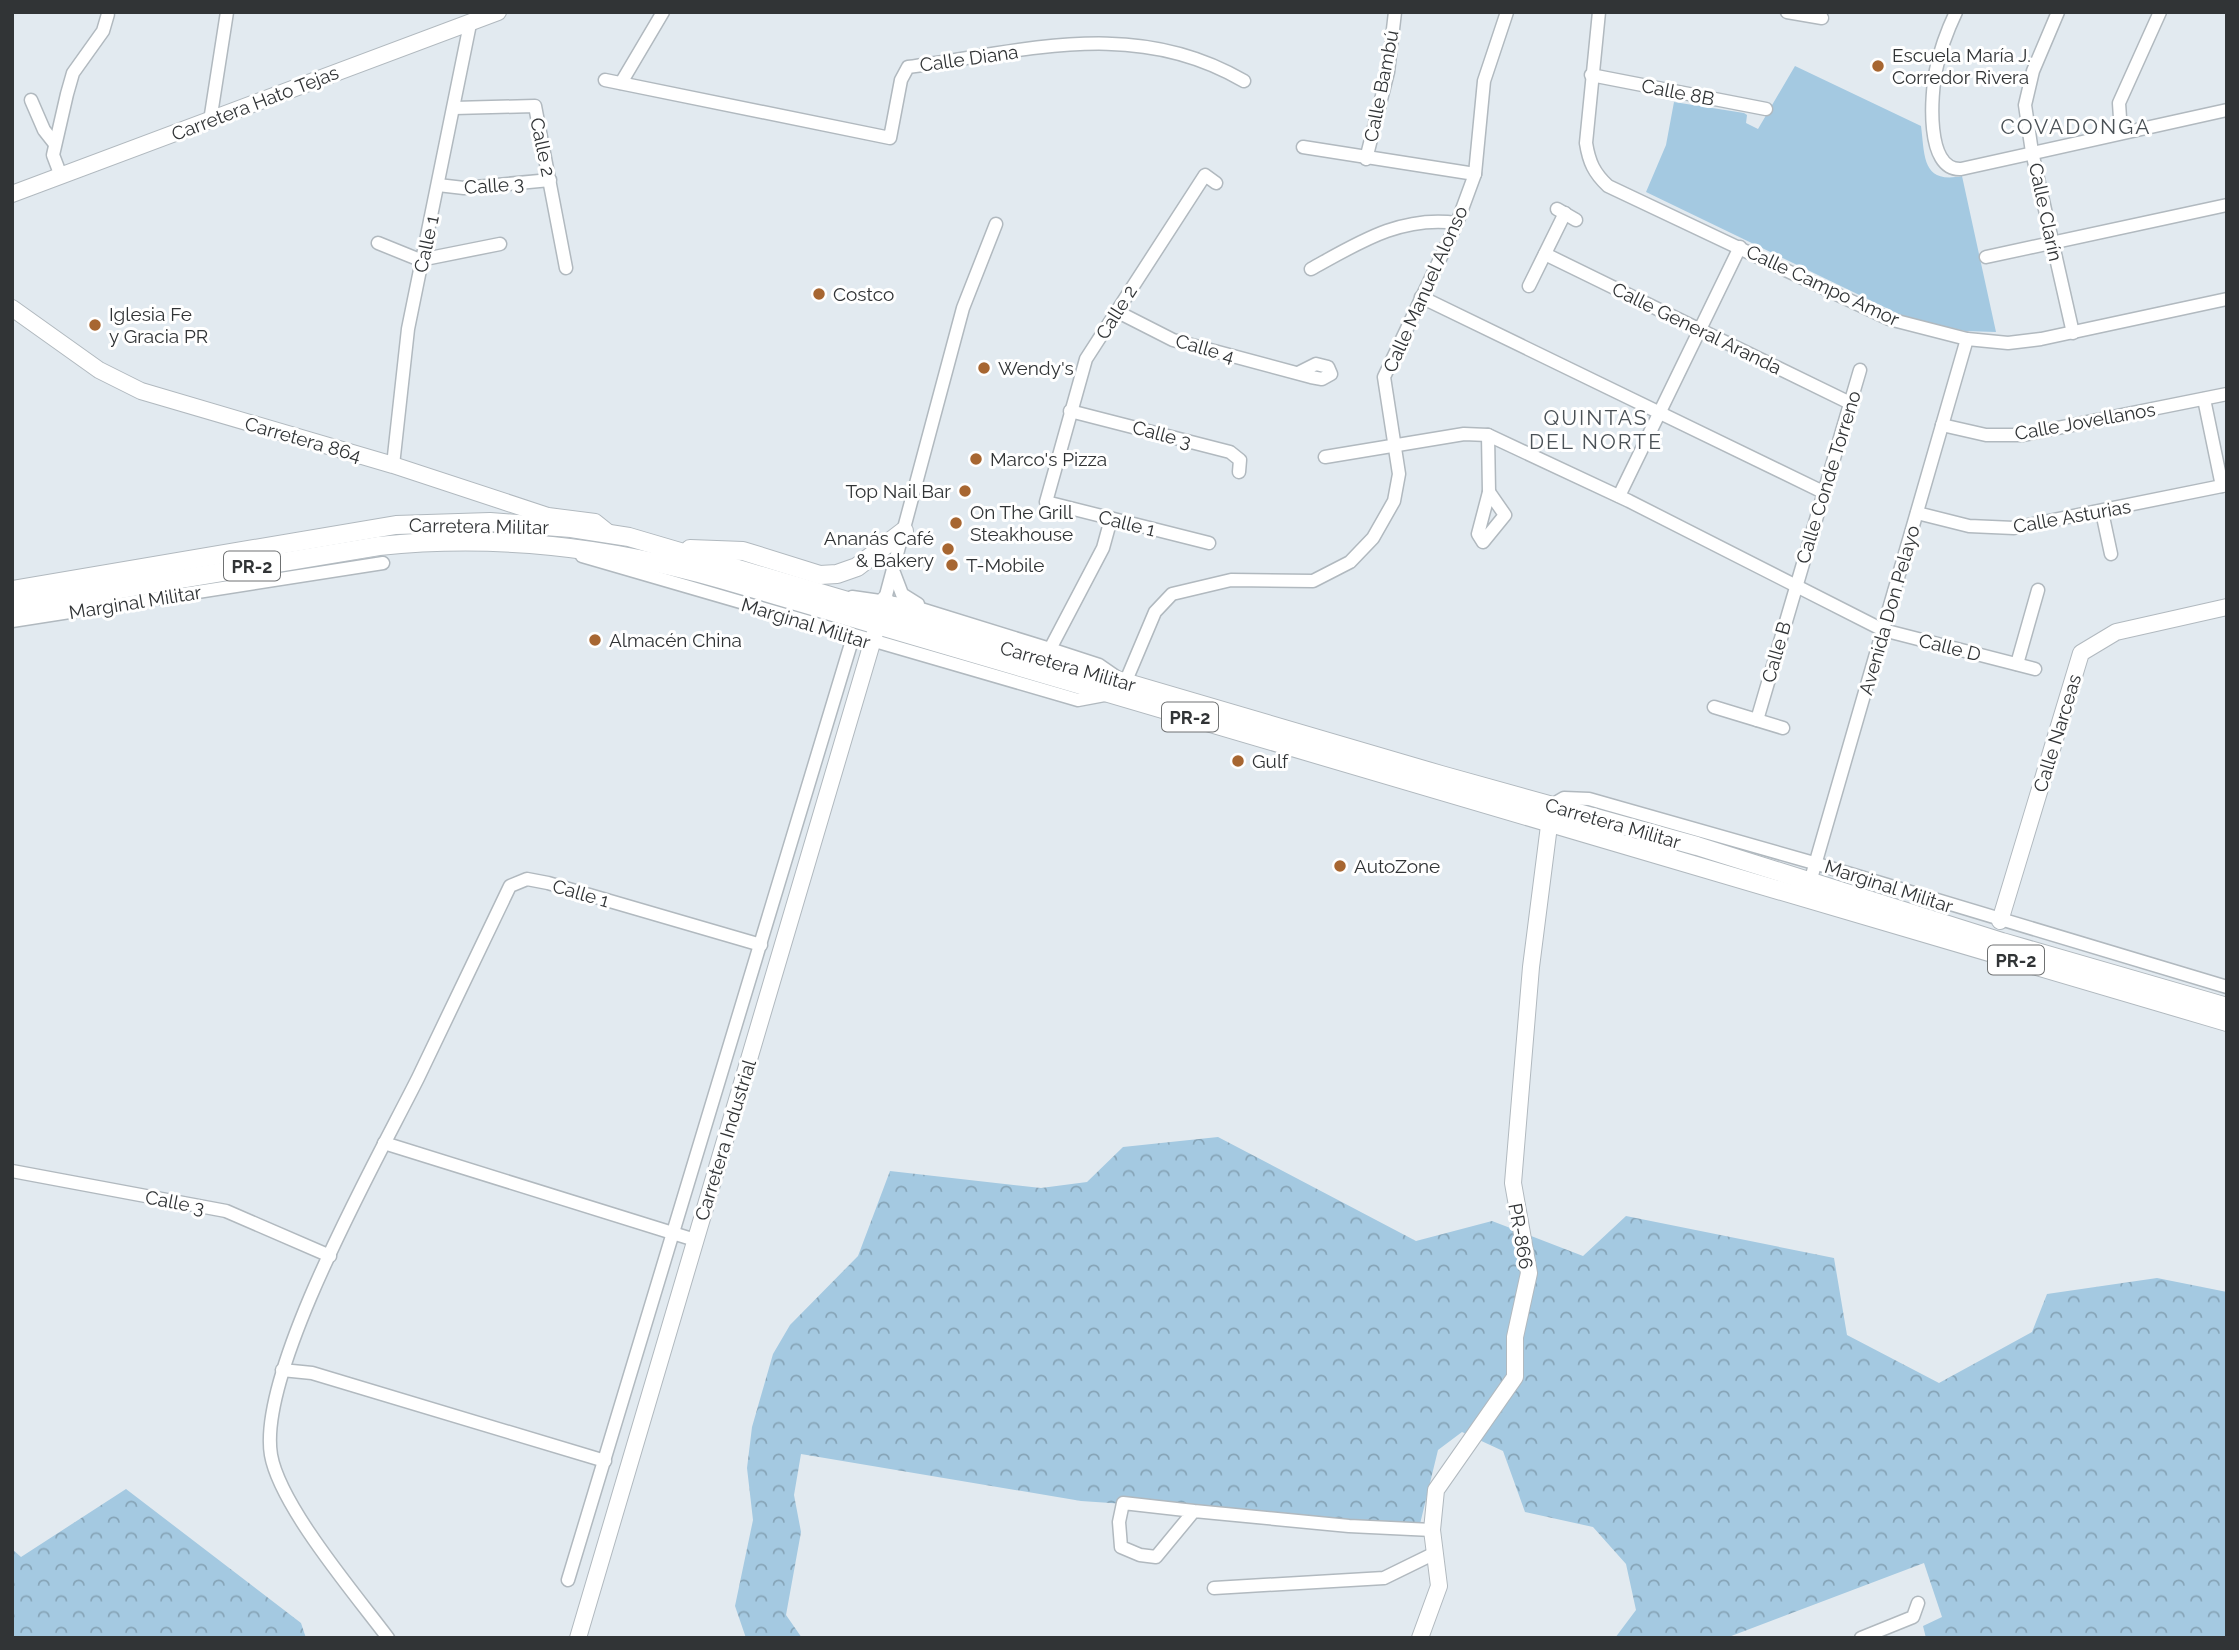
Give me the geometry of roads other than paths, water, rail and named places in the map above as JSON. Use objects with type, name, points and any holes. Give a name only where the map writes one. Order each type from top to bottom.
[{"type":"main road","name":"Carretera Militar","points":[[14,609],[369,528],[490,522],[610,534],[831,596],[880,619]]},
{"type":"main road","points":[[678,551],[706,547],[743,551],[820,575],[837,574],[857,567],[904,531]]},
{"type":"main road","name":"Carretera Militar","points":[[14,609],[336,553],[438,540],[535,543],[626,555],[880,619],[1119,689],[1549,824],[2227,1022]]},
{"type":"main road","name":"Carretera Militar","points":[[1119,689],[1552,805],[1812,871],[2002,942],[2227,1007]]},
{"type":"street","points":[[210,121],[228,12]]},
{"type":"street","name":"Carretera Hato Tejas","points":[[12,194],[498,12]]},
{"type":"street","points":[[605,80],[621,83],[663,12]]},
{"type":"street","name":"Calle Bambú","points":[[1366,159],[1388,72],[1395,12]]},
{"type":"street","name":"Calle Manuel Alonso","points":[[1119,689],[1155,612],[1172,594],[1231,580],[1313,581],[1350,562],[1373,538],[1394,501],[1399,474],[1384,377],[1457,223],[1475,174],[1484,81],[1507,12]]},
{"type":"street","name":"Calle Campo Amor","points":[[1599,12],[1586,143],[1588,159],[1596,174],[1608,186],[1889,319],[1967,339],[2008,343],[2227,299]]},
{"type":"street","points":[[1787,12],[1822,18]]},
{"type":"street","points":[[1956,12],[1936,70],[1932,97],[1933,126],[1940,160],[1949,168],[1961,169],[2227,110]]},
{"type":"street","name":"Calle Clarín","points":[[2058,12],[2033,71],[2025,105],[2032,152],[2073,332]]},
{"type":"street","points":[[2121,133],[2119,103],[2160,12]]},
{"type":"street","points":[[61,176],[53,155],[73,73],[103,31],[108,14]]},
{"type":"street","name":"Calle 1","points":[[393,465],[408,329],[470,24]]},
{"type":"street","name":"Calle Diana","points":[[621,83],[890,138],[901,80],[908,67],[1098,41],[1141,44],[1188,55],[1217,65],[1244,81]]},
{"type":"street","name":"Calle 8B","points":[[1591,75],[1766,109]]},
{"type":"street","points":[[31,100],[44,130],[55,144]]},
{"type":"street","name":"Calle 2","points":[[454,108],[535,106],[566,268]]},
{"type":"street","points":[[1303,147],[1475,174]]},
{"type":"street","name":"Calle 2","points":[[1046,502],[1086,359],[1116,311],[1210,179]]},
{"type":"street","name":"Calle 3","points":[[438,186],[464,188],[550,180]]},
{"type":"street","points":[[1986,257],[2227,205]]},
{"type":"street","points":[[1529,286],[1566,214]]},
{"type":"street","points":[[1311,269],[1382,230],[1431,219],[1457,223]]},
{"type":"street","points":[[880,619],[963,308],[996,224]]},
{"type":"street","points":[[378,243],[422,259],[500,244]]},
{"type":"street","points":[[1619,496],[1740,247]]},
{"type":"street","name":"Calle General Aranda","points":[[1545,254],[1850,402]]},
{"type":"street","points":[[1421,297],[1823,492]]},
{"type":"street","name":"Carretera 864","points":[[12,308],[99,370],[141,391],[393,465],[548,516],[595,522],[610,534]]},
{"type":"street","name":"Calle 4","points":[[1116,311],[1173,340],[1298,373]]},
{"type":"street","name":"Avenida Don Pelayo","points":[[1806,899],[1967,339]]},
{"type":"street","name":"Calle Conde Torreno","points":[[1796,584],[1860,370]]},
{"type":"street","name":"Calle Jovellanos","points":[[1942,425],[1986,435],[2023,435],[2227,394]]},
{"type":"street","points":[[2204,399],[2224,485]]},
{"type":"street","name":"Calle 3","points":[[1070,411],[1230,452],[1240,460],[1239,472]]},
{"type":"street","points":[[1325,457],[1464,433],[1488,435],[1489,492]]},
{"type":"street","name":"Calle D","points":[[1488,435],[1619,496],[1884,630],[2035,670]]},
{"type":"street","name":"Calle Asturias","points":[[1917,513],[1969,526],[2014,528],[2224,485]]},
{"type":"street","points":[[490,496],[491,541]]},
{"type":"street","name":"Calle 1","points":[[1046,502],[1209,543]]},
{"type":"street","points":[[2102,512],[2111,554]]},
{"type":"street","points":[[1049,649],[1103,548],[1111,519]]},
{"type":"street","name":"Marginal Militar","points":[[535,543],[853,637],[880,619],[926,611],[1099,664],[1119,689],[1078,700],[880,619]]},
{"type":"street","points":[[326,572],[336,553]]},
{"type":"street","name":"Marginal Militar","points":[[14,609],[383,564]]},
{"type":"street","points":[[893,570],[902,593],[926,611]]},
{"type":"street","name":"Calle B","points":[[1757,720],[1796,584]]},
{"type":"street","points":[[2017,664],[2038,590]]},
{"type":"street","name":"Calle Narceas","points":[[2000,921],[2081,653],[2116,632],[2227,607]]},
{"type":"street","name":"Carretera Industrial","points":[[578,1638],[880,619]]},
{"type":"street","points":[[568,1580],[853,637]]},
{"type":"street","points":[[1714,707],[1783,728]]},
{"type":"street","name":"PR-866","points":[[1420,1638],[1438,1586],[1432,1530],[1436,1490],[1515,1377],[1515,1337],[1529,1273],[1513,1183],[1531,967],[1552,805]]},
{"type":"street","name":"Marginal Militar","points":[[1812,871],[1961,909],[2227,988]]},
{"type":"street","name":"Calle 1","points":[[388,1638],[293,1508],[274,1465],[270,1439],[282,1370],[330,1256],[510,886],[527,879],[761,945]]},
{"type":"street","points":[[1961,909],[2002,942]]},
{"type":"street","points":[[384,1143],[695,1240]]},
{"type":"street","name":"Calle 3","points":[[12,1171],[226,1211],[330,1256]]},
{"type":"street","points":[[282,1370],[312,1373],[605,1461]]},
{"type":"street","points":[[1194,1511],[1156,1557],[1140,1555],[1121,1547],[1119,1522],[1123,1503],[1349,1526],[1432,1530]]},
{"type":"street","points":[[1214,1588],[1384,1578],[1433,1554]]},
{"type":"street","points":[[1861,1638],[1913,1617],[1918,1603]]},
{"type":"place","name":"Escuela María J. Corredor Rivera","points":[[1878,66]]},
{"type":"place","name":"Costco","points":[[819,294]]},
{"type":"place","name":"Iglesia Fe y Gracia PR","points":[[95,325]]},
{"type":"place","name":"Wendy's","points":[[984,368]]},
{"type":"place","name":"Marco's Pizza","points":[[976,459]]},
{"type":"place","name":"Top Nail Bar","points":[[965,491]]},
{"type":"place","name":"On The Grill Steakhouse","points":[[956,523]]},
{"type":"place","name":"Ananás Café & Bakery","points":[[948,549]]},
{"type":"place","name":"T-Mobile","points":[[952,565]]},
{"type":"place","name":"Almacén China","points":[[595,640]]},
{"type":"place","name":"Gulf","points":[[1238,761]]},
{"type":"place","name":"AutoZone","points":[[1340,866]]},
{"type":"district","name":"COVADONGA","points":[[2076,126]]},
{"type":"district","name":"QUINTAS DEL NORTE","points":[[1596,429]]}]
